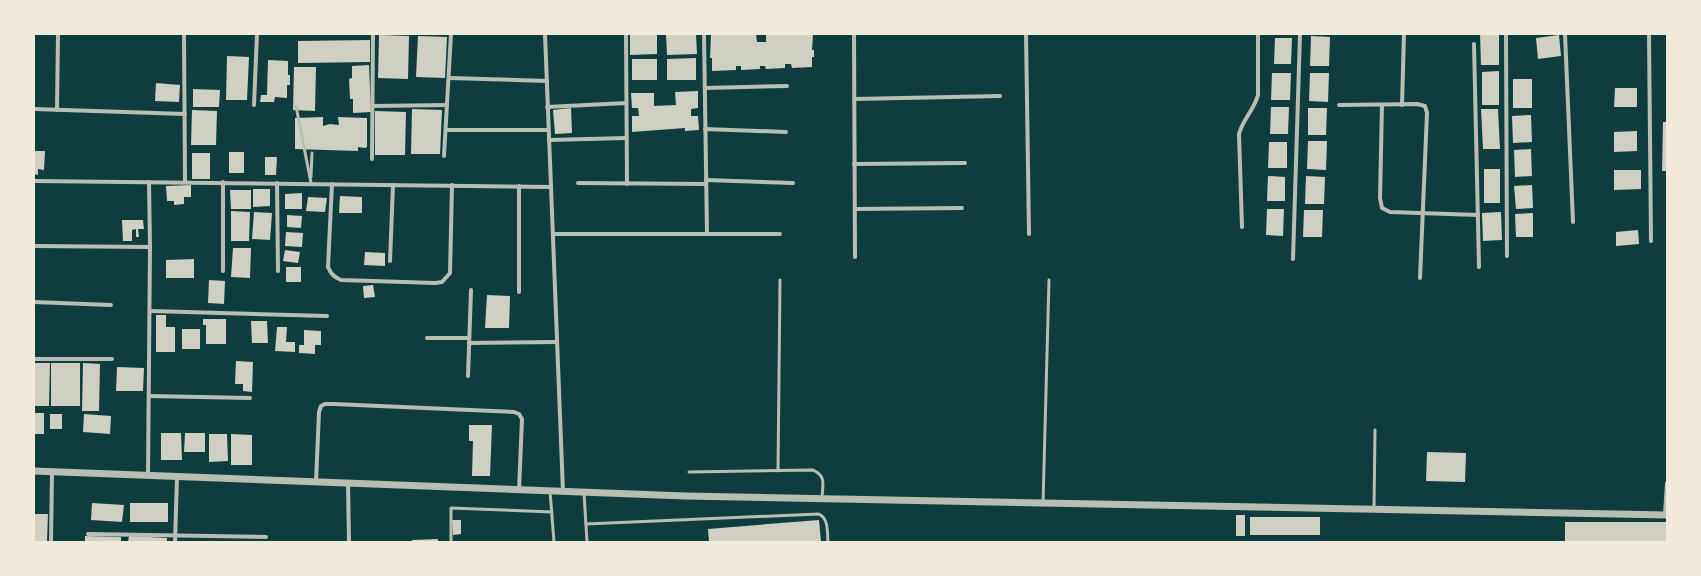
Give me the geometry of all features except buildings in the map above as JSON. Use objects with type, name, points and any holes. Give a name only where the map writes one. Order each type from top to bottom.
[{"type":"street","points":[[57,110],[58,34]]},
{"type":"street","points":[[184,34],[186,182]]},
{"type":"street","points":[[254,105],[256,34]]},
{"type":"street","points":[[372,159],[373,34]]},
{"type":"street","points":[[444,156],[451,34]]},
{"type":"street","points":[[545,34],[563,492]]},
{"type":"street","points":[[626,34],[627,184]]},
{"type":"street","points":[[704,34],[707,234]]},
{"type":"street","points":[[854,34],[855,257]]},
{"type":"street","points":[[1026,34],[1029,234]]},
{"type":"street","points":[[1242,227],[1239,134],[1242,124],[1256,104],[1258,95],[1258,34]]},
{"type":"street","points":[[1293,259],[1300,34]]},
{"type":"street","points":[[1402,105],[1404,34]]},
{"type":"street","points":[[1506,34],[1507,256]]},
{"type":"street","points":[[1565,34],[1573,222]]},
{"type":"street","points":[[1649,34],[1651,241]]},
{"type":"street","points":[[1474,44],[1479,267]]},
{"type":"street","points":[[448,78],[546,81]]},
{"type":"street","points":[[705,88],[787,86]]},
{"type":"street","points":[[854,99],[1000,96]]},
{"type":"street","points":[[548,107],[626,103]]},
{"type":"street","points":[[1339,105],[1418,104],[1425,106],[1427,113],[1420,278]]},
{"type":"street","points":[[373,106],[447,105]]},
{"type":"street","points":[[1382,105],[1380,198],[1382,208],[1390,212],[1478,215]]},
{"type":"street","points":[[34,109],[185,114]]},
{"type":"street","points":[[705,129],[786,132]]},
{"type":"street","points":[[446,130],[548,130]]},
{"type":"street","points":[[549,140],[626,138]]},
{"type":"street","points":[[854,164],[965,163]]},
{"type":"street","points":[[34,181],[310,183],[551,187]]},
{"type":"street","points":[[148,476],[150,311],[149,182]]},
{"type":"street","points":[[223,182],[223,271]]},
{"type":"street","points":[[578,184],[706,182],[792,183]]},
{"type":"street","points":[[277,183],[278,271]]},
{"type":"street","points":[[332,184],[328,267],[335,277],[341,280],[435,283],[442,282],[450,274],[452,185]]},
{"type":"street","points":[[390,261],[393,184]]},
{"type":"street","points":[[519,186],[519,292]]},
{"type":"street","points":[[855,209],[962,208]]},
{"type":"street","points":[[553,234],[780,234]]},
{"type":"street","points":[[34,246],[150,247]]},
{"type":"street","points":[[468,376],[471,290]]},
{"type":"street","points":[[34,302],[111,305]]},
{"type":"street","points":[[150,311],[327,316]]},
{"type":"street","points":[[426,338],[469,338]]},
{"type":"street","points":[[469,343],[557,342]]},
{"type":"street","points":[[34,359],[112,359]]},
{"type":"street","points":[[149,396],[250,398]]},
{"type":"street","points":[[316,482],[319,412],[321,406],[325,404],[334,404],[514,412],[519,414],[522,419],[519,490]]},
{"type":"street","points":[[34,471],[563,492],[822,499],[1666,515],[1667,483]]},
{"type":"street","points":[[51,542],[52,472]]},
{"type":"street","points":[[175,542],[177,477]]},
{"type":"street","points":[[348,483],[349,542]]},
{"type":"street","points":[[88,534],[266,537]]},
{"type":"lane","points":[[296,106],[310,183]]},
{"type":"lane","points":[[310,183],[312,153]]},
{"type":"lane","points":[[778,470],[780,280]]},
{"type":"lane","points":[[1043,504],[1049,280]]},
{"type":"lane","points":[[1374,510],[1375,430]]},
{"type":"lane","points":[[689,472],[813,470],[819,473],[823,479],[822,499]]},
{"type":"lane","points":[[550,491],[554,542]]},
{"type":"lane","points":[[584,492],[587,542]]},
{"type":"lane","points":[[451,542],[451,508],[552,512]]},
{"type":"lane","points":[[586,524],[819,514],[823,516],[826,521],[828,542]]}]
